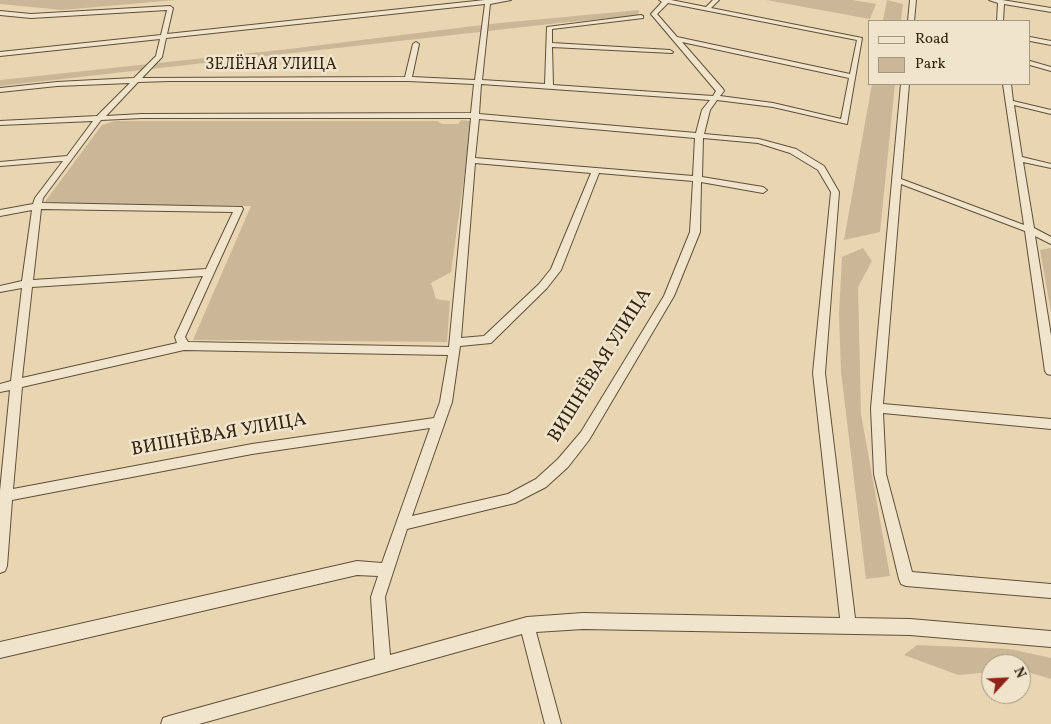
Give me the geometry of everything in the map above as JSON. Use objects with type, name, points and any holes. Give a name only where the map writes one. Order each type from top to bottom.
[{"type":"street","points":[[423,9],[426,0]]},
{"type":"street","points":[[0,54],[508,0]]},
{"type":"street","points":[[676,39],[852,77],[860,39],[664,0],[654,14],[720,91],[716,98]]},
{"type":"street","points":[[707,9],[716,0]]},
{"type":"street","points":[[911,20],[913,0]]},
{"type":"street","points":[[992,0],[1051,10]]},
{"type":"street","points":[[383,664],[378,597],[402,524],[440,422],[446,402],[455,347],[478,82],[488,1]]},
{"type":"street","points":[[1000,20],[1002,2]]},
{"type":"street","points":[[0,13],[31,16],[170,8],[159,57],[100,117],[39,198],[27,284],[3,496],[0,566]]},
{"type":"street","points":[[549,86],[548,28],[642,17]]},
{"type":"street","points":[[1031,39],[1051,42]]},
{"type":"street","points":[[408,79],[416,44]]},
{"type":"street","points":[[549,45],[670,52]]},
{"type":"street","points":[[1031,63],[1051,69]]},
{"type":"street","name":"ЗЕЛЁНАЯ УЛИЦА","points":[[0,90],[57,84],[134,81],[408,79],[549,86],[716,98],[773,105],[844,122],[852,77]]},
{"type":"street","points":[[905,85],[877,408],[880,474],[906,578],[1051,591]]},
{"type":"street","points":[[1007,85],[1051,371]]},
{"type":"street","name":"ВИШНЁВАЯ УЛИЦА","points":[[402,524],[510,499],[541,483],[563,463],[585,436],[669,296],[695,232],[699,136],[706,110],[716,98]]},
{"type":"street","points":[[1010,102],[1051,112]]},
{"type":"street","points":[[0,123],[100,117],[476,116],[759,141],[793,151],[821,168],[835,192],[819,373],[848,626]]},
{"type":"street","points":[[0,164],[69,158]]},
{"type":"street","points":[[1018,158],[1051,166]]},
{"type":"street","points":[[472,160],[697,179],[763,190]]},
{"type":"street","points":[[0,388],[184,346],[455,347],[487,340],[543,286],[556,270],[596,171]]},
{"type":"street","points":[[897,180],[1030,230],[1051,241]]},
{"type":"street","points":[[0,213],[37,206],[239,210],[180,336],[184,346]]},
{"type":"street","points":[[0,289],[27,284],[210,272]]},
{"type":"street","points":[[877,408],[1051,424]]},
{"type":"street","name":"ВИШНЁВАЯ УЛИЦА","points":[[3,496],[252,449],[440,422]]},
{"type":"street","points":[[0,650],[357,568],[387,570]]},
{"type":"street","points":[[169,724],[526,625],[583,621],[910,627],[1051,639]]},
{"type":"street","points":[[526,625],[553,724]]},
{"type":"green space","points":[[0,0],[176,0],[62,10],[0,4]]},
{"type":"green space","points":[[766,0],[852,0],[876,4],[870,19]]},
{"type":"green space","points":[[887,0],[903,4],[901,20],[883,20]]},
{"type":"green space","points":[[639,10],[638,16],[559,23],[0,86],[0,80],[289,49],[490,24]]},
{"type":"green space","points":[[872,85],[895,85],[880,232],[844,240]]},
{"type":"green space","points":[[461,120],[470,121],[471,127],[451,272],[431,283],[436,299],[450,301],[447,342],[193,340],[251,206],[44,203],[102,125],[115,121],[437,121],[442,124],[458,124]]},
{"type":"green space","points":[[863,248],[872,261],[858,287],[861,414],[890,576],[866,579],[841,372],[839,314],[842,257]]},
{"type":"green space","points":[[1051,248],[1051,312],[1040,250]]},
{"type":"green space","points":[[917,645],[1010,649],[1051,658],[1051,679],[1031,673],[1031,654],[981,654],[981,673],[958,675],[904,655]]}]
